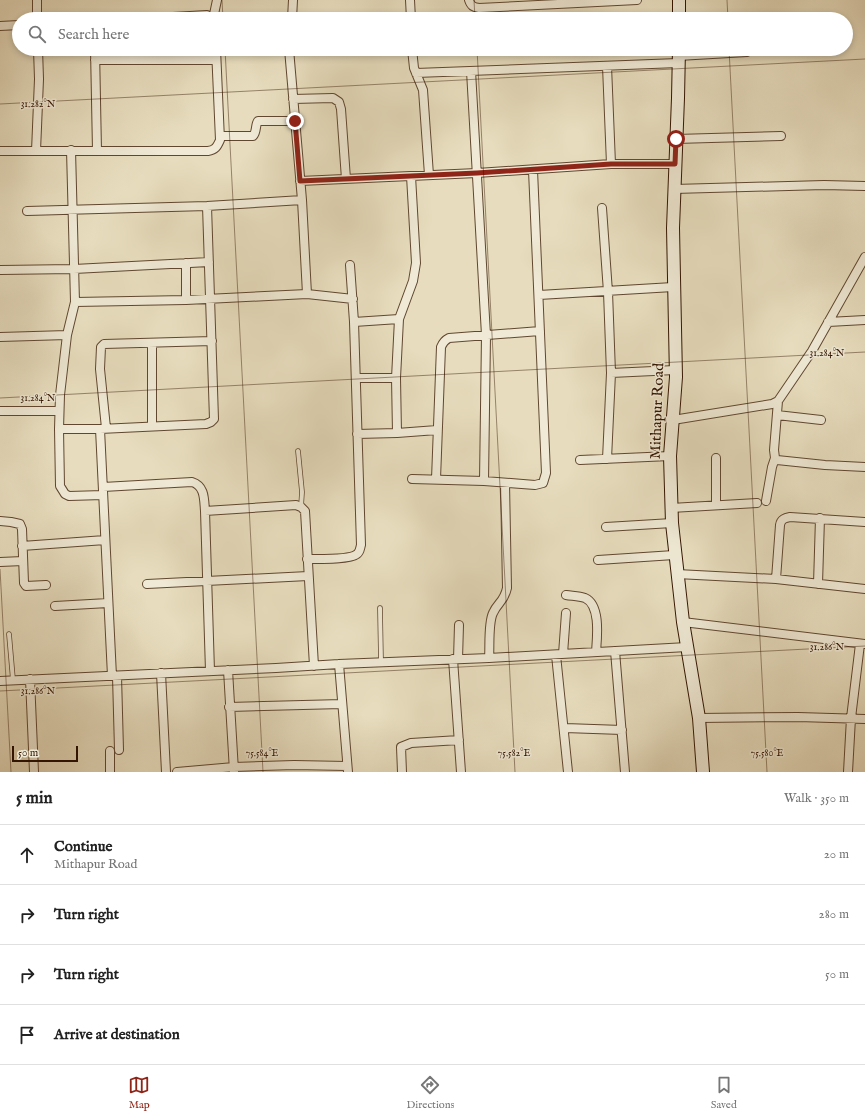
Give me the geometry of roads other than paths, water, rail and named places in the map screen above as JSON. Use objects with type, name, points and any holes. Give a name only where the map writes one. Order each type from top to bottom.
[{"type":"street","points":[[37,0],[37,12]]},
{"type":"street","points":[[214,12],[217,0]]},
{"type":"street","points":[[292,12],[293,0]]},
{"type":"street","points":[[410,0],[411,12]]},
{"type":"street","points":[[469,0],[470,5],[474,7],[527,2],[637,0]]},
{"type":"street","points":[[679,0],[679,12]]},
{"type":"street","points":[[0,26],[12,25]]},
{"type":"street","points":[[36,151],[39,79],[38,56]]},
{"type":"street","points":[[95,56],[97,151]]},
{"type":"street","points":[[0,150],[214,150],[220,140],[216,56]]},
{"type":"street","points":[[290,56],[302,200],[306,294]]},
{"type":"street","points":[[413,56],[414,68],[423,90],[429,175]]},
{"type":"street","points":[[416,73],[607,66],[678,56]]},
{"type":"street","name":"Mithapur Road","points":[[678,56],[673,228],[675,370],[670,456],[671,508],[674,555],[698,718],[702,772]]},
{"type":"street","points":[[95,60],[216,60]]},
{"type":"street","points":[[607,66],[611,164]]},
{"type":"street","points":[[471,71],[482,287],[486,335],[484,480]]},
{"type":"street","points":[[293,99],[333,98],[339,102],[341,109],[346,180]]},
{"type":"street","points":[[220,136],[253,136],[256,131],[256,123],[258,121],[295,121]]},
{"type":"street","points":[[676,139],[781,136]]},
{"type":"street","points":[[71,150],[75,302],[67,335],[59,411],[60,486],[63,492],[68,496],[192,482],[198,484],[201,488],[205,511],[210,671]]},
{"type":"street","points":[[300,181],[533,170],[611,164],[675,164]]},
{"type":"street","points":[[412,479],[484,480],[535,486],[543,483],[546,473],[533,170]]},
{"type":"street","points":[[397,433],[396,378],[399,318],[413,281],[416,263],[411,176]]},
{"type":"street","points":[[674,189],[824,185],[865,186]]},
{"type":"street","points":[[27,212],[207,206],[302,200]]},
{"type":"street","points":[[59,429],[206,424],[214,419],[207,206]]},
{"type":"street","points":[[602,208],[608,292],[611,373],[607,459]]},
{"type":"street","points":[[673,420],[772,404],[778,401],[812,351],[865,257]]},
{"type":"street","points":[[0,270],[74,269],[209,262]]},
{"type":"street","points":[[186,263],[186,300]]},
{"type":"street","points":[[307,559],[347,558],[357,554],[360,551],[361,545],[354,322],[350,265]]},
{"type":"street","points":[[539,295],[673,287]]},
{"type":"street","points":[[75,302],[186,300],[306,294],[353,299]]},
{"type":"street","points":[[354,322],[399,318]]},
{"type":"street","points":[[828,322],[865,320]]},
{"type":"street","points":[[436,479],[441,347],[443,343],[449,338],[540,331]]},
{"type":"street","points":[[0,337],[67,335]]},
{"type":"street","points":[[119,750],[105,540],[103,428],[100,368],[101,347],[104,344],[110,343],[152,343],[212,340]]},
{"type":"street","points":[[152,343],[152,426]]},
{"type":"street","points":[[611,373],[675,370]]},
{"type":"street","points":[[356,378],[396,378]]},
{"type":"street","points":[[766,501],[775,458],[774,450],[778,401]]},
{"type":"street","points":[[0,411],[59,411]]},
{"type":"street","points":[[777,415],[821,420]]},
{"type":"street","points":[[357,434],[438,430]]},
{"type":"street","points":[[580,460],[670,456]]},
{"type":"street","points":[[716,458],[716,506]]},
{"type":"street","points":[[775,458],[780,461],[865,467]]},
{"type":"street","points":[[489,658],[491,620],[493,612],[505,597],[506,588],[505,483]]},
{"type":"street","points":[[671,508],[757,503]]},
{"type":"street","points":[[205,511],[296,505],[305,511],[314,666]]},
{"type":"street","points":[[776,579],[781,521],[785,518],[820,518],[865,522]]},
{"type":"street","points":[[818,584],[820,518]]},
{"type":"street","points":[[0,521],[20,524],[22,529],[24,583],[26,586],[46,585]]},
{"type":"street","points":[[606,527],[672,523]]},
{"type":"street","points":[[22,546],[105,540]]},
{"type":"street","points":[[598,560],[674,555]]},
{"type":"street","points":[[0,562],[23,561]]},
{"type":"street","points":[[677,574],[776,579],[865,589]]},
{"type":"street","points":[[147,584],[308,576]]},
{"type":"street","points":[[566,595],[585,598],[591,604],[597,619],[596,652]]},
{"type":"street","points":[[55,606],[108,603]]},
{"type":"street","points":[[566,613],[560,654],[568,772]]},
{"type":"street","points":[[683,622],[862,644],[851,718],[848,772]]},
{"type":"street","points":[[459,625],[455,659],[461,772]]},
{"type":"street","points":[[0,681],[688,647]]},
{"type":"street","points":[[615,651],[625,772]]},
{"type":"street","points":[[177,772],[294,765],[348,769],[339,664]]},
{"type":"street","points":[[228,670],[234,769]]},
{"type":"street","points":[[161,673],[166,772]]},
{"type":"street","points":[[30,679],[34,772]]},
{"type":"street","points":[[230,707],[342,704]]},
{"type":"street","points":[[698,718],[865,719]]},
{"type":"street","points":[[565,728],[622,730]]},
{"type":"street","points":[[402,772],[401,747],[411,743],[459,740]]},
{"type":"street","points":[[110,751],[110,772]]},
{"type":"lane","points":[[298,451],[302,492],[301,507]]},
{"type":"lane","points":[[380,608],[381,662]]},
{"type":"lane","points":[[9,634],[13,680]]}]
